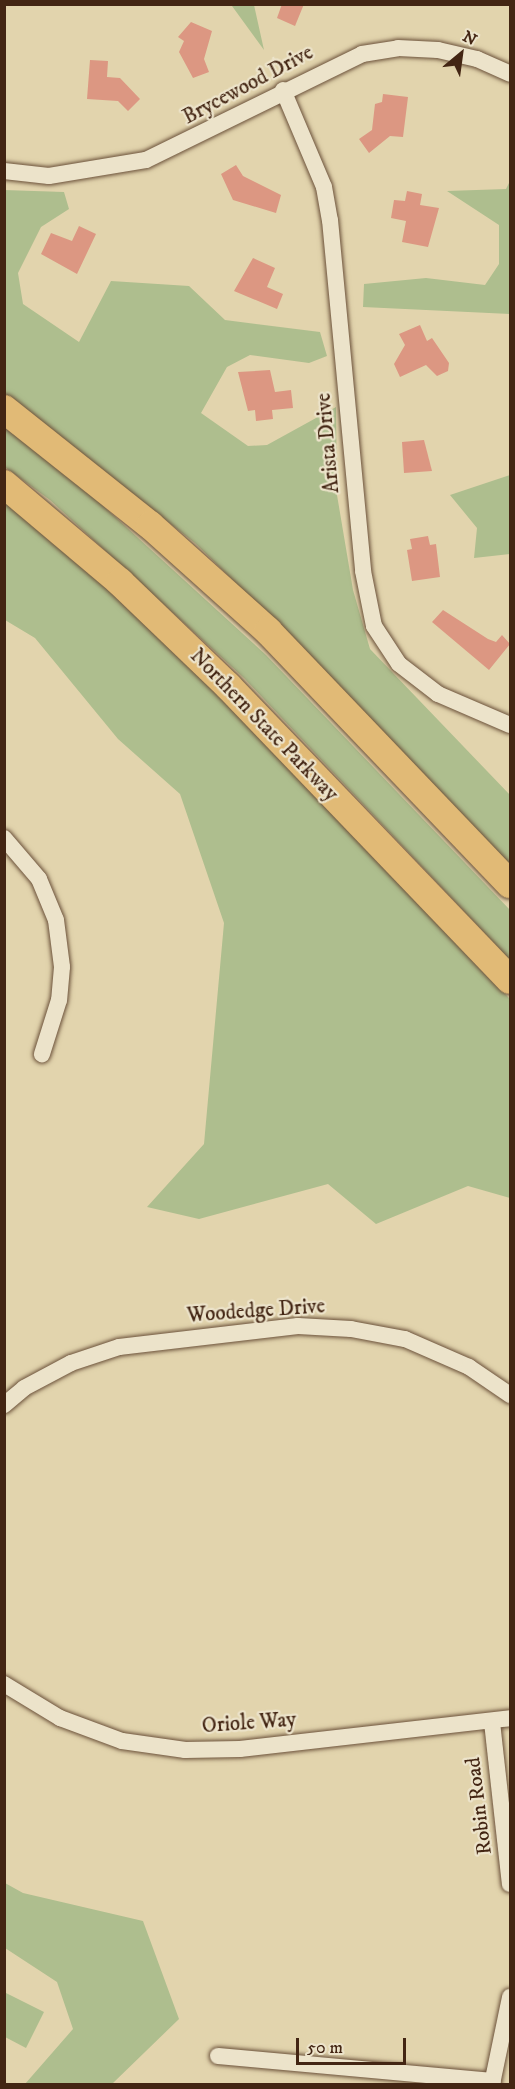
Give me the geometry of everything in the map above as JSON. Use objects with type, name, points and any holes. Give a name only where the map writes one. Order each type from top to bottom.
[{"type":"highway","points":[[4,409],[150,525],[268,631],[510,884]]},
{"type":"highway","name":"Northern State Parkway","points":[[4,484],[120,582],[228,686],[510,980]]},
{"type":"street","name":"Brycewood Drive","points":[[4,171],[49,176],[146,160],[189,143],[283,90],[362,54],[398,48],[458,54],[510,74]]},
{"type":"street","name":"Arista Drive","points":[[283,90],[316,166],[330,220],[363,572],[374,626],[399,664],[438,694],[510,725]]},
{"type":"street","points":[[4,838],[39,879],[56,920],[61,978],[42,1054]]},
{"type":"street","name":"Woodedge Drive","points":[[4,1405],[24,1388],[71,1364],[119,1347],[298,1326],[351,1329],[405,1340],[469,1367],[510,1395]]},
{"type":"street","name":"Oriole Way","points":[[4,1684],[60,1718],[122,1741],[185,1750],[240,1749],[492,1722],[510,1718]]},
{"type":"street","name":"Robin Road","points":[[492,1722],[510,1884]]},
{"type":"street","points":[[218,2056],[493,2083],[510,1997]]},
{"type":"green space","points":[[229,5],[254,5],[264,50],[232,6]]},
{"type":"green space","points":[[510,181],[510,314],[363,307],[364,284],[426,278],[485,285],[499,264],[499,225],[447,191],[506,189]]},
{"type":"green space","points":[[4,190],[64,192],[69,209],[41,227],[18,273],[23,304],[79,342],[111,281],[189,286],[225,320],[320,332],[327,356],[309,363],[250,355],[227,367],[201,413],[248,446],[267,445],[336,407],[337,495],[353,590],[370,649],[510,795],[510,871],[296,642],[195,543],[5,394]]},
{"type":"green space","points":[[4,427],[66,472],[266,655],[510,910],[510,960],[244,678],[50,500],[5,467]]},
{"type":"green space","points":[[510,475],[510,554],[474,558],[477,528],[450,495]]},
{"type":"green space","points":[[5,500],[155,630],[510,999],[510,1198],[468,1186],[376,1224],[328,1184],[199,1219],[147,1207],[204,1144],[224,923],[180,794],[118,739],[35,638],[5,620]]},
{"type":"green space","points":[[5,1883],[23,1893],[143,1921],[179,2019],[112,2084],[25,2084],[73,2029],[57,1982],[5,1948]]},
{"type":"green space","points":[[4,1992],[44,2012],[26,2048],[5,2037]]},
{"type":"building","points":[[282,4],[304,4],[295,26],[277,18]]},
{"type":"building","points":[[191,22],[212,31],[204,59],[209,72],[193,78],[179,52],[184,41],[178,37]]},
{"type":"building","points":[[90,60],[108,61],[107,77],[120,78],[140,99],[128,111],[118,101],[87,99]]},
{"type":"building","points":[[383,94],[408,97],[403,137],[390,136],[369,153],[359,139],[372,130],[375,104],[382,102]]},
{"type":"building","points":[[236,165],[243,176],[281,195],[276,213],[233,200],[221,174]]},
{"type":"building","points":[[407,191],[422,194],[420,205],[439,208],[428,247],[402,242],[406,221],[391,218],[394,200],[405,201]]},
{"type":"building","points":[[79,226],[96,234],[77,274],[41,254],[51,233],[72,241]]},
{"type":"building","points":[[253,258],[275,268],[267,287],[283,294],[277,309],[234,291]]},
{"type":"building","points":[[420,325],[427,341],[432,338],[449,363],[448,371],[437,376],[426,365],[400,377],[394,364],[405,345],[399,334]]},
{"type":"building","points":[[270,370],[275,392],[291,390],[293,408],[272,410],[273,419],[256,421],[255,410],[248,411],[238,372]]},
{"type":"building","points":[[424,440],[432,471],[404,473],[402,442]]},
{"type":"building","points":[[428,536],[430,545],[436,544],[440,577],[412,581],[407,550],[412,549],[410,539]]},
{"type":"building","points":[[443,610],[488,639],[496,642],[502,635],[510,644],[489,670],[432,622]]}]
